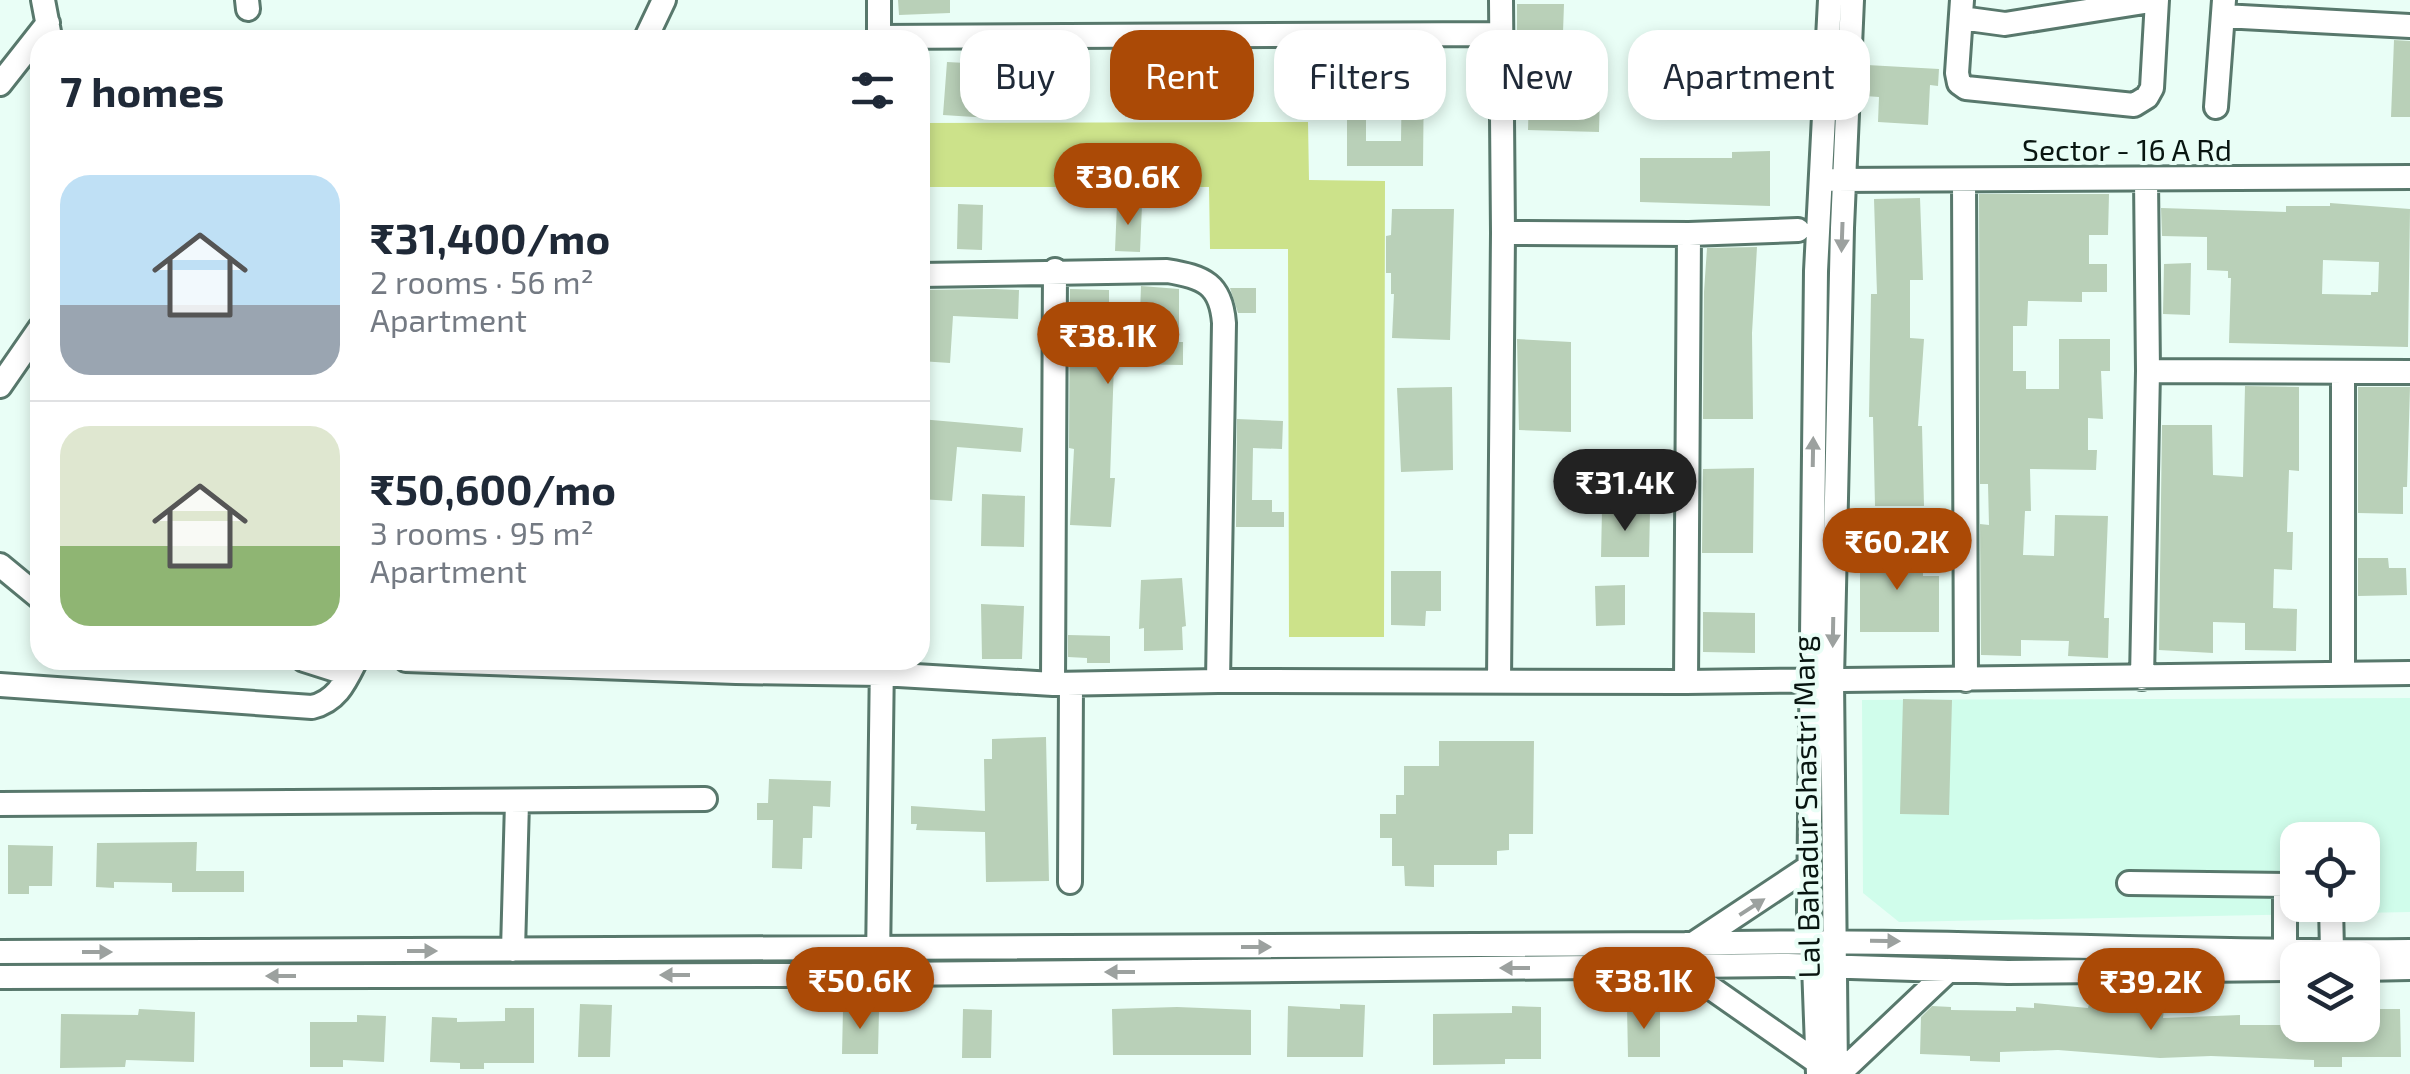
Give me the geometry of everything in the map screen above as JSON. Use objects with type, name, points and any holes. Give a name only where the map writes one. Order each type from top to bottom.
[{"type":"street","points":[[650,30],[664,0]]},
{"type":"street","points":[[879,30],[880,0]]},
{"type":"street","points":[[1501,30],[1502,0]]},
{"type":"street","points":[[1830,0],[1834,180]]},
{"type":"street","points":[[1823,941],[1809,867],[1822,680],[1816,271],[1834,180],[1852,0]]},
{"type":"street","points":[[2156,0],[2152,88],[2147,97],[2134,104],[1966,88],[1959,83],[1961,9],[2005,24],[2156,0]]},
{"type":"street","points":[[2216,107],[2224,8],[2410,26]]},
{"type":"street","points":[[930,38],[1466,34]]},
{"type":"street","points":[[0,84],[30,44]]},
{"type":"street","points":[[1498,681],[1502,120]]},
{"type":"street","name":"Sector - 16 A Rd","points":[[1834,180],[2410,177]]},
{"type":"street","points":[[2142,678],[2148,371],[2146,179]]},
{"type":"street","points":[[1964,180],[1966,680]]},
{"type":"street","points":[[1503,233],[1798,230]]},
{"type":"street","points":[[1686,682],[1689,234]]},
{"type":"street","points":[[1055,270],[1062,684],[1070,882]]},
{"type":"street","points":[[930,274],[1167,271],[1194,275],[1212,287],[1222,302],[1218,681]]},
{"type":"street","points":[[0,386],[30,342]]},
{"type":"street","points":[[2148,371],[2410,372]]},
{"type":"street","points":[[2342,373],[2343,674]]},
{"type":"street","points":[[4,572],[30,591]]},
{"type":"street","points":[[0,685],[312,706],[325,704],[337,694],[350,670]]},
{"type":"street","points":[[878,972],[882,670]]},
{"type":"street","points":[[914,670],[1062,684],[1966,680],[2410,673]]},
{"type":"street","name":"Lal Bahadur Shastri Marg","points":[[1822,680],[1832,906],[1823,941],[1828,1071]]},
{"type":"street","points":[[0,804],[706,799]]},
{"type":"street","points":[[513,950],[517,802]]},
{"type":"street","points":[[1694,944],[1809,867]]},
{"type":"street","points":[[2129,883],[2280,885]]},
{"type":"street","points":[[0,977],[1178,972],[1394,958],[1823,941],[2280,960]]},
{"type":"street","points":[[1178,948],[1178,972]]},
{"type":"street","points":[[0,952],[1178,948],[1681,967],[1949,970],[2280,960]]},
{"type":"street","points":[[722,950],[722,975]]},
{"type":"street","points":[[2380,951],[2410,951]]},
{"type":"street","points":[[1681,967],[1828,1071],[1949,970]]},
{"type":"street","points":[[2380,968],[2410,968]]},
{"type":"shaded area","points":[[2410,698],[2410,912],[2380,913],[2380,822],[2280,822],[2280,915],[1899,922],[1863,893],[1862,700]]},
{"type":"green space","points":[[1308,122],[1309,180],[1385,181],[1384,637],[1289,637],[1288,249],[1210,249],[1209,187],[930,187],[930,123]]},
{"type":"building","points":[[898,0],[950,0],[950,13],[899,15]]},
{"type":"building","points":[[1517,4],[1564,4],[1563,30],[1517,30]]},
{"type":"building","points":[[2394,40],[2410,41],[2410,117],[2391,117]]},
{"type":"building","points":[[947,62],[960,63],[960,116],[943,115]]},
{"type":"building","points":[[1870,65],[1939,69],[1938,86],[1930,85],[1928,125],[1878,122],[1879,97],[1870,96]]},
{"type":"building","points":[[1347,120],[1366,120],[1366,141],[1401,141],[1401,120],[1423,120],[1423,166],[1347,166]]},
{"type":"building","points":[[1528,120],[1599,120],[1599,132],[1528,130]]},
{"type":"building","points":[[1770,151],[1770,206],[1640,202],[1640,158],[1732,158],[1732,152]]},
{"type":"building","points":[[1979,194],[2109,194],[2108,235],[2089,235],[2089,264],[2107,264],[2107,292],[2082,292],[2082,302],[2028,301],[2027,326],[2013,326],[2013,371],[2026,371],[2026,389],[2059,389],[2059,339],[2110,339],[2110,371],[2101,371],[2103,419],[2088,418],[2088,450],[2097,450],[2096,470],[2030,469],[2031,511],[2025,511],[2023,555],[2054,556],[2055,515],[2108,516],[2104,618],[2109,618],[2108,658],[2068,656],[2069,641],[2021,640],[2021,656],[1981,655],[1980,524],[1989,525],[1988,484],[1980,484]]},
{"type":"building","points":[[1920,198],[1923,280],[1910,280],[1910,338],[1924,339],[1918,426],[1922,426],[1924,506],[1875,506],[1873,417],[1869,417],[1871,294],[1877,294],[1874,199]]},
{"type":"building","points":[[958,204],[983,205],[982,250],[957,249]]},
{"type":"building","points":[[1117,204],[1142,205],[1140,252],[1115,251]]},
{"type":"building","points":[[2286,206],[2410,209],[2408,347],[2229,343],[2231,278],[2228,271],[2207,270],[2207,237],[2162,236],[2161,208],[2286,212]],"holes":[[[2323,260],[2379,262],[2378,292],[2322,294]]]},
{"type":"building","points":[[1392,209],[1454,209],[1450,340],[1392,338],[1394,294],[1391,273],[1386,273],[1386,236],[1391,235]]},
{"type":"building","points":[[1757,247],[1753,419],[1703,419],[1707,248]]},
{"type":"building","points":[[2191,263],[2190,315],[2163,314],[2164,264]]},
{"type":"building","points":[[1141,286],[1179,289],[1183,365],[1114,364],[1110,478],[1115,478],[1111,527],[1070,525],[1074,449],[1069,448],[1070,289],[1109,290],[1109,341],[1139,342]]},
{"type":"building","points":[[1230,288],[1256,288],[1256,313],[1238,313]]},
{"type":"building","points":[[930,290],[1019,290],[1018,319],[953,316],[950,363],[930,362]]},
{"type":"building","points":[[1517,339],[1571,342],[1571,432],[1519,430]]},
{"type":"building","points":[[2245,386],[2299,387],[2299,471],[2289,470],[2287,532],[2293,532],[2292,570],[2274,569],[2273,608],[2297,609],[2296,651],[2245,650],[2245,623],[2213,622],[2213,653],[2159,650],[2162,425],[2212,425],[2213,475],[2243,477]]},
{"type":"building","points":[[1452,387],[1453,470],[1401,472],[1397,388]]},
{"type":"building","points":[[2358,387],[2410,387],[2403,514],[2358,513]]},
{"type":"building","points":[[1237,419],[1283,421],[1282,449],[1253,448],[1252,500],[1272,500],[1272,512],[1284,512],[1284,527],[1236,527]]},
{"type":"building","points":[[930,420],[1023,428],[1021,452],[957,447],[952,501],[930,500]]},
{"type":"building","points":[[1754,468],[1753,553],[1702,553],[1703,469]]},
{"type":"building","points":[[982,494],[1025,496],[1024,547],[981,546]]},
{"type":"building","points":[[1602,510],[1650,511],[1649,557],[1601,557]]},
{"type":"building","points":[[1860,550],[1923,551],[1923,576],[1939,576],[1939,632],[1860,632]]},
{"type":"building","points":[[2358,558],[2388,558],[2389,568],[2406,568],[2407,595],[2358,596]]},
{"type":"building","points":[[1391,571],[1441,571],[1441,611],[1426,611],[1425,626],[1391,625]]},
{"type":"building","points":[[1182,578],[1186,626],[1182,627],[1183,650],[1144,651],[1144,628],[1139,629],[1141,580]]},
{"type":"building","points":[[1625,585],[1625,625],[1596,626],[1595,586]]},
{"type":"building","points":[[981,604],[1024,606],[1022,659],[982,659]]},
{"type":"building","points":[[1703,612],[1755,613],[1755,653],[1703,652]]},
{"type":"building","points":[[1068,635],[1110,636],[1110,663],[1087,663],[1087,658],[1068,657]]},
{"type":"building","points":[[1903,699],[1952,700],[1949,815],[1900,814]]},
{"type":"building","points":[[1046,737],[1049,881],[986,882],[985,832],[916,830],[917,824],[911,824],[911,806],[985,811],[984,759],[992,759],[992,739]]},
{"type":"building","points":[[1439,741],[1534,741],[1533,834],[1509,834],[1509,850],[1497,851],[1497,865],[1434,865],[1434,887],[1405,886],[1404,866],[1392,866],[1392,838],[1380,838],[1380,814],[1396,814],[1396,795],[1404,795],[1404,766],[1439,766]]},
{"type":"building","points":[[769,779],[831,781],[830,807],[813,806],[812,838],[803,838],[802,869],[772,868],[773,820],[757,820],[757,803],[768,803]]},
{"type":"building","points":[[197,842],[196,871],[244,871],[244,892],[172,892],[172,883],[114,882],[114,888],[96,887],[97,843]]},
{"type":"building","points":[[8,845],[53,846],[52,886],[29,886],[29,894],[8,894]]},
{"type":"building","points":[[2101,992],[2151,994],[2150,1008],[2164,1009],[2163,1018],[2240,1015],[2240,1025],[2280,1025],[2280,1042],[2380,1042],[2380,1009],[2400,1009],[2401,1057],[2342,1057],[2342,1067],[2314,1067],[2314,1060],[2160,1058],[2058,1050],[2000,1052],[2000,1062],[1920,1054],[1921,1017],[1932,1006],[2016,1011],[2016,1007],[2034,1008],[2034,1003],[2088,1008],[2089,1004],[2100,1005]]},
{"type":"building","points":[[580,1004],[612,1005],[610,1057],[578,1057]]},
{"type":"building","points":[[1340,1004],[1365,1005],[1363,1057],[1287,1057],[1288,1006],[1340,1009]]},
{"type":"building","points":[[1512,1006],[1541,1007],[1541,1059],[1433,1065],[1433,1014],[1512,1013]]},
{"type":"building","points":[[1627,1007],[1660,1007],[1660,1057],[1628,1057]]},
{"type":"building","points":[[505,1008],[534,1008],[534,1063],[484,1063],[484,1069],[460,1069],[460,1063],[430,1062],[432,1017],[457,1018],[457,1022],[505,1021]]},
{"type":"building","points":[[139,1009],[195,1012],[194,1062],[126,1060],[125,1067],[60,1068],[61,1014],[138,1015]]},
{"type":"building","points":[[843,1009],[879,1010],[878,1054],[842,1054]]},
{"type":"building","points":[[963,1009],[992,1010],[991,1058],[962,1058]]},
{"type":"building","points":[[1112,1009],[1251,1010],[1251,1055],[1113,1055]]},
{"type":"building","points":[[357,1015],[386,1016],[384,1062],[343,1060],[343,1067],[310,1067],[310,1022],[357,1022]]}]
